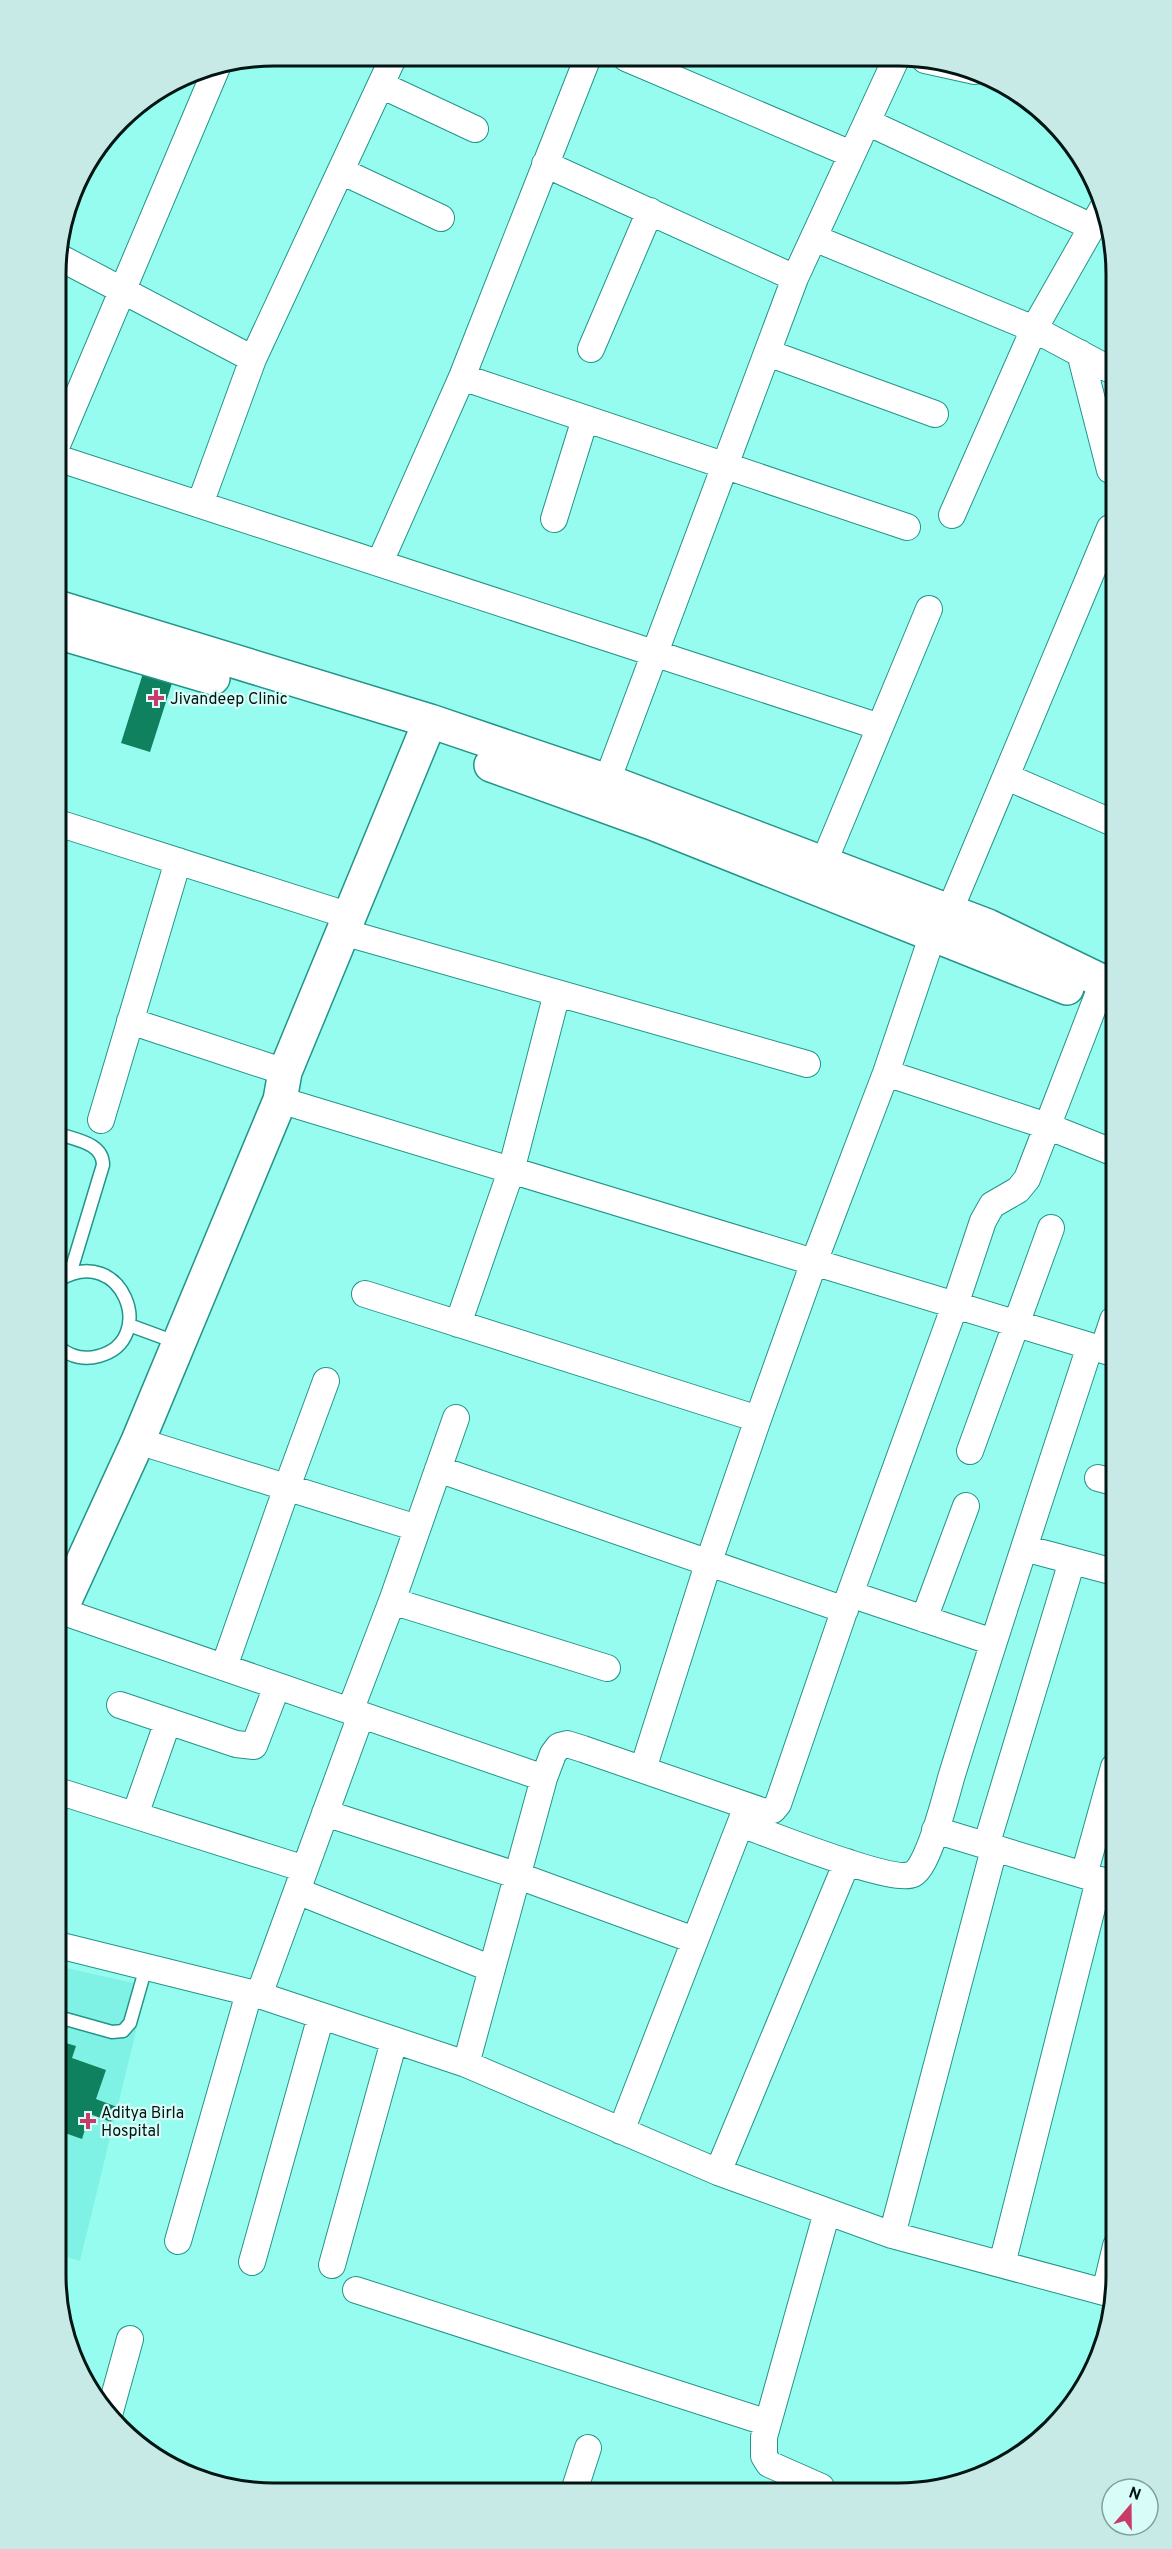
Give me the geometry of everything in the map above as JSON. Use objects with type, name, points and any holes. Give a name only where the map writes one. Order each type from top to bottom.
[{"type":"street","points":[[200,504],[253,359],[390,66]]},
{"type":"street","points":[[380,562],[462,376],[584,66]]},
{"type":"street","points":[[645,66],[851,154]]},
{"type":"street","points":[[603,792],[795,278],[893,66]]},
{"type":"street","points":[[66,424],[214,75]]},
{"type":"street","points":[[381,85],[475,129]]},
{"type":"street","points":[[867,122],[1098,216]]},
{"type":"street","points":[[545,164],[795,278]]},
{"type":"street","points":[[341,171],[441,218]]},
{"type":"street","points":[[591,349],[650,211]]},
{"type":"street","points":[[952,515],[1034,329],[1098,216]]},
{"type":"street","points":[[814,238],[1034,329],[1106,367]]},
{"type":"street","points":[[66,261],[253,359]]},
{"type":"street","points":[[768,353],[934,414]]},
{"type":"street","points":[[1080,353],[1106,454]]},
{"type":"street","points":[[462,376],[907,527]]},
{"type":"street","points":[[554,519],[585,419]]},
{"type":"street","points":[[66,461],[880,727]]},
{"type":"street","points":[[643,1769],[709,1562],[758,1419],[941,918],[1007,777],[1106,545]]},
{"type":"street","points":[[819,875],[929,609]]},
{"type":"street","points":[[66,631],[208,665],[426,731],[603,792],[819,875],[941,918],[988,926],[1105,994],[1047,1126],[1027,1179],[1018,1190],[992,1205],[986,1212],[778,1804],[773,1810],[744,1815]]},
{"type":"street","points":[[66,1599],[138,1441],[426,731]]},
{"type":"street","points":[[1007,777],[1106,820]]},
{"type":"street","points":[[66,826],[177,861],[346,924],[557,993],[807,1065]]},
{"type":"street","points":[[101,1120],[177,861]]},
{"type":"street","points":[[458,1324],[511,1171],[557,993]]},
{"type":"street","points":[[130,1021],[283,1086],[511,1171],[1102,1350],[1024,1548],[935,1830],[924,1863],[917,1872],[904,1877],[847,1862],[643,1769],[567,1744],[559,1746],[553,1754],[544,1778],[466,2064]]},
{"type":"street","points":[[886,1073],[1047,1126],[1106,1150]]},
{"type":"street","points":[[970,1451],[1051,1228]]},
{"type":"street","points":[[365,1294],[758,1419]]},
{"type":"street","points":[[224,1667],[326,1381]]},
{"type":"street","points":[[178,2241],[254,1994],[301,1880],[325,1814],[392,1601],[456,1418]]},
{"type":"street","points":[[138,1441],[417,1528]]},
{"type":"street","points":[[438,1469],[709,1562],[848,1602],[924,1619],[993,1642]]},
{"type":"street","points":[[924,1619],[966,1506]]},
{"type":"street","points":[[1024,1548],[1106,1570]]},
{"type":"street","points":[[892,2235],[990,1848],[1072,1561]]},
{"type":"street","points":[[392,1601],[607,1668]]},
{"type":"street","points":[[66,1612],[544,1778]]},
{"type":"street","points":[[120,1705],[236,1744],[254,1746],[277,1686]]},
{"type":"street","points":[[135,1815],[168,1721]]},
{"type":"street","points":[[66,1794],[135,1815],[301,1880],[492,1969]]},
{"type":"street","points":[[325,1814],[516,1875],[694,1940]]},
{"type":"street","points":[[621,2131],[744,1815]]},
{"type":"street","points":[[1002,2264],[1099,1880],[1106,1827]]},
{"type":"street","points":[[935,1830],[1099,1880]]},
{"type":"street","points":[[718,2172],[847,1862]]},
{"type":"street","points":[[66,1947],[254,1994],[394,2040],[466,2064],[718,2172],[827,2212],[892,2235],[1106,2292]]},
{"type":"street","points":[[252,2262],[321,2016]]},
{"type":"street","points":[[332,2265],[394,2040]]},
{"type":"street","points":[[812,2483],[769,2464],[764,2456],[764,2437],[827,2212]]},
{"type":"street","points":[[356,2290],[768,2423]]},
{"type":"street","points":[[112,2404],[130,2339]]},
{"type":"street","points":[[577,2483],[588,2448]]},
{"type":"lane","points":[[66,1136],[85,1142],[98,1150],[103,1157],[103,1165],[66,1274]]},
{"type":"lane","points":[[66,1277],[83,1271],[97,1272],[115,1282],[127,1298],[130,1311],[129,1325],[124,1338],[115,1348],[91,1358],[77,1357],[66,1351]]},
{"type":"lane","points":[[129,1325],[178,1343]]},
{"type":"lane","points":[[66,2019],[112,2032],[123,2031],[130,2023],[146,1967]]},
{"type":"shaded area","name":"Aditya Birla Hospital","points":[[66,1968],[147,1986],[80,2261],[66,2257]]},
{"type":"building","points":[[144,670],[173,680],[150,752],[121,743]]},
{"type":"building","points":[[66,2043],[76,2046],[72,2058],[106,2070],[96,2099],[117,2107],[111,2122],[90,2114],[82,2139],[66,2133]]},
{"type":"place","name":"Jivandeep Clinic","points":[[156,698]]},
{"type":"place","name":"Aditya Birla Hospital","points":[[88,2121]]}]
